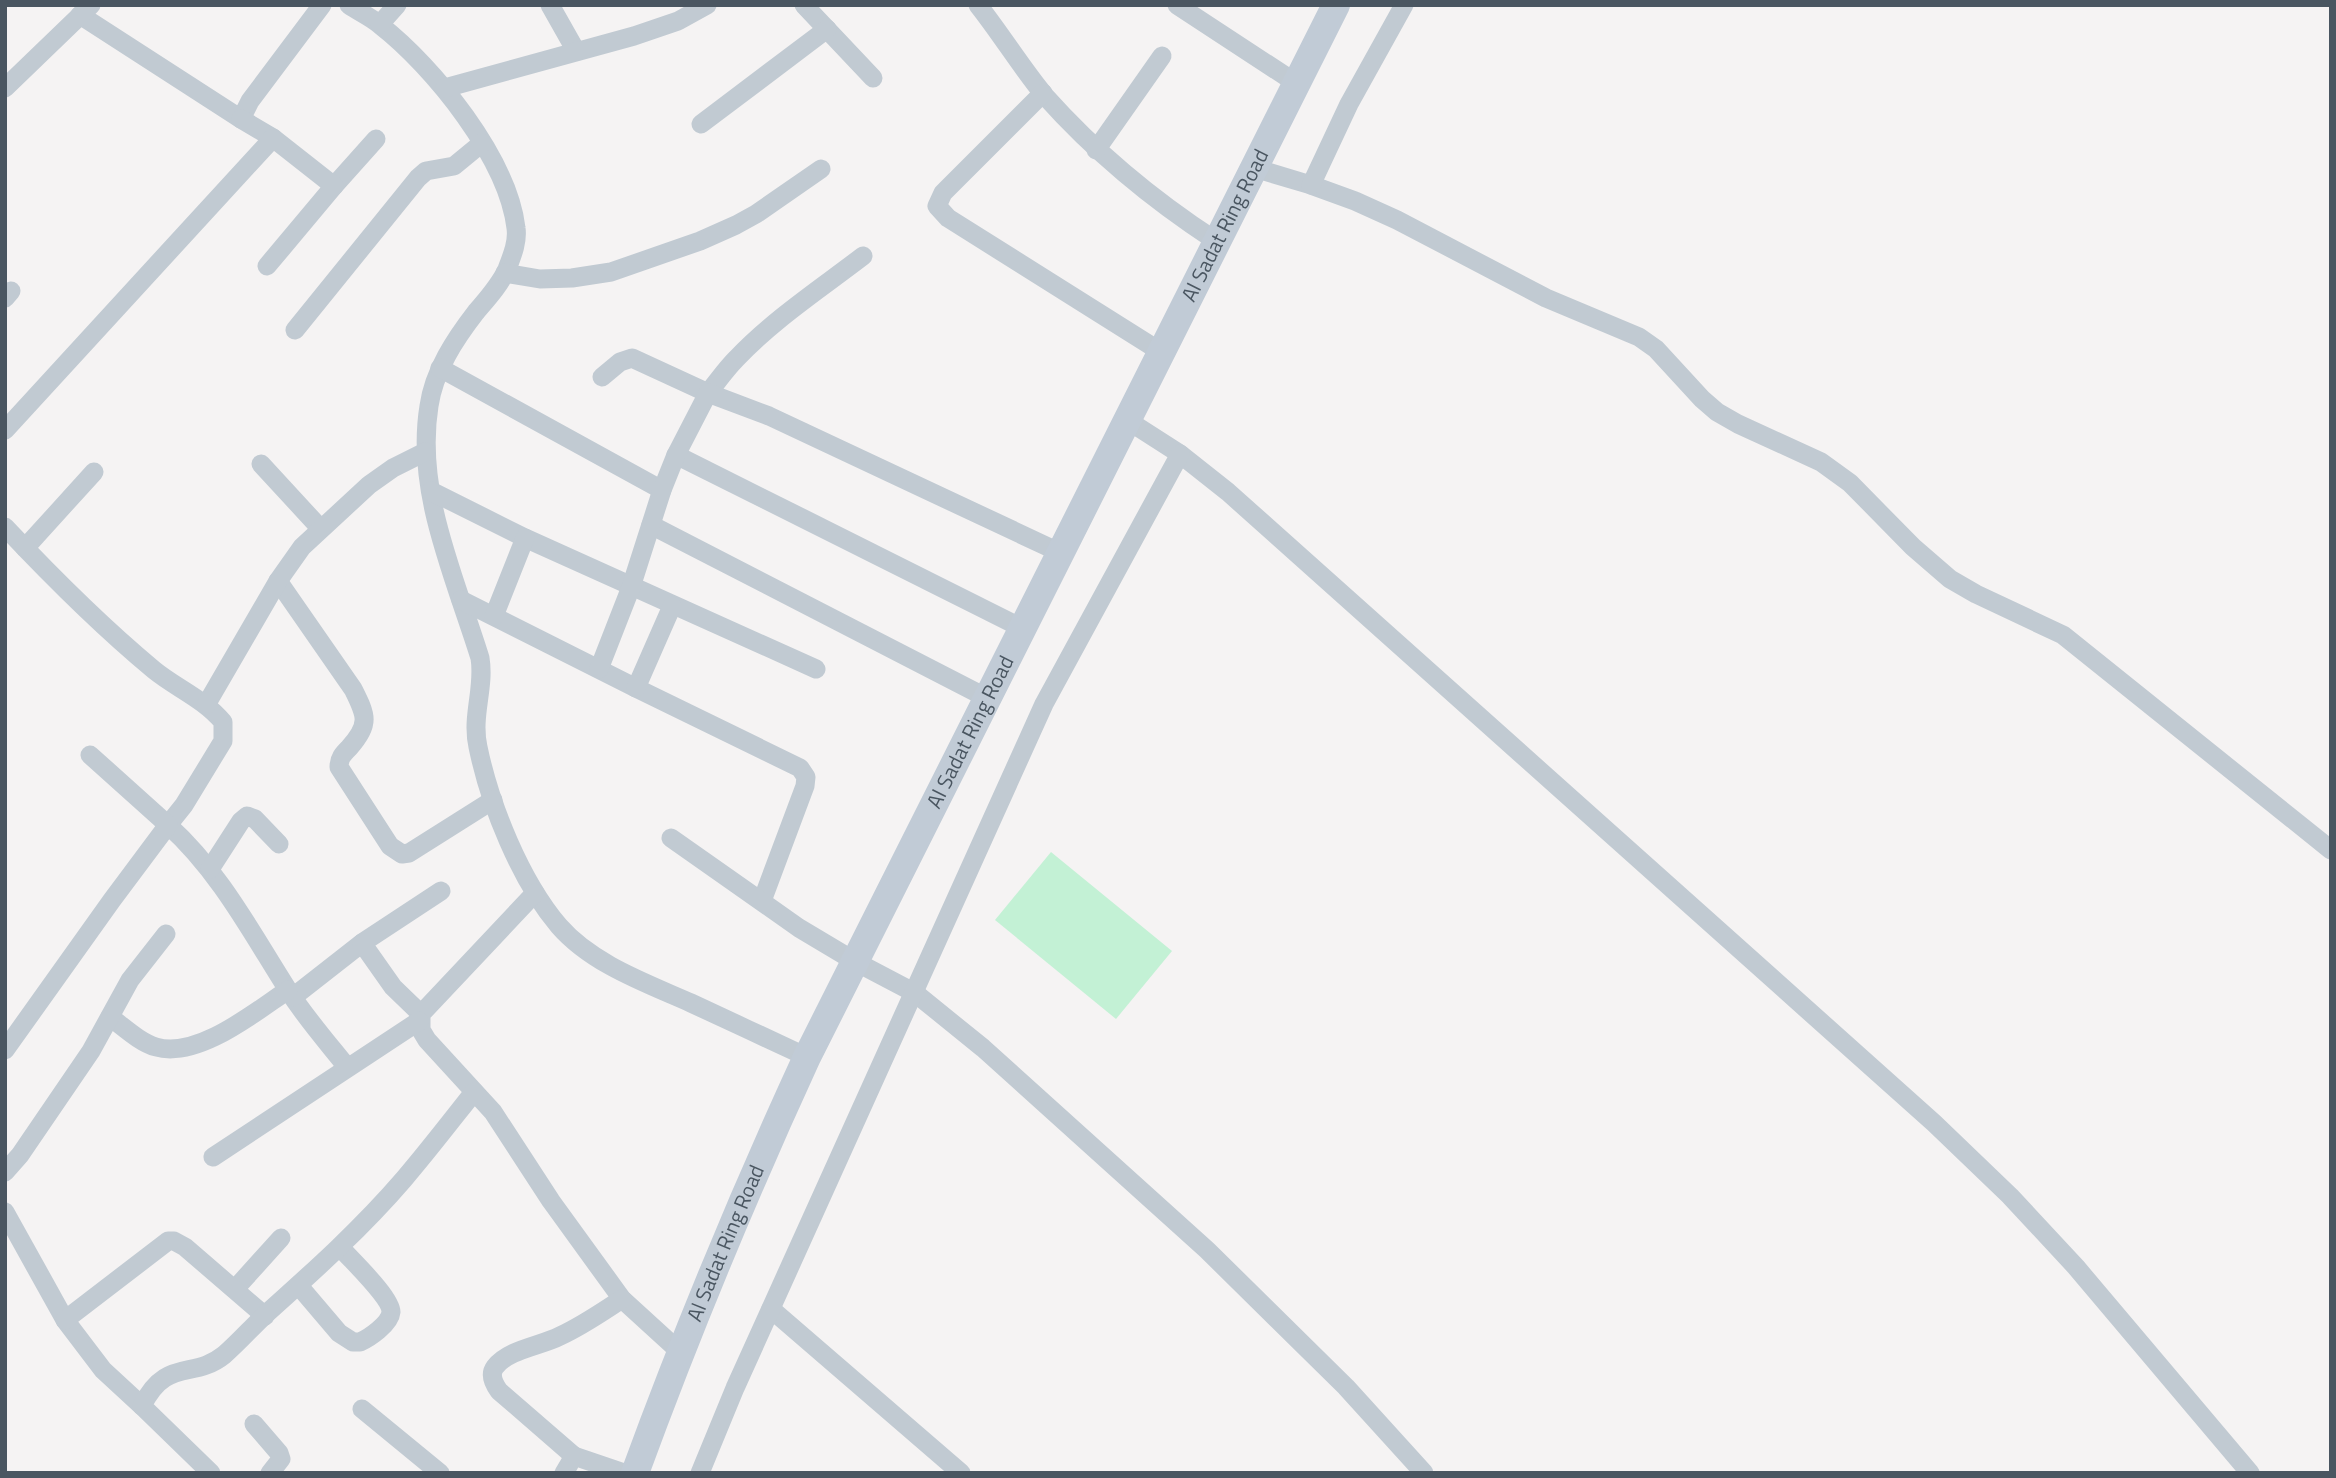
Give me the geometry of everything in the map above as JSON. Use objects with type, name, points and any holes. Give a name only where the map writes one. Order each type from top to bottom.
[{"type":"main road","name":"Al Sadat Ring Road","points":[[635,1473],[680,1351],[750,1180],[807,1057],[1336,5]]},
{"type":"street","points":[[240,119],[322,5]]},
{"type":"street","points":[[349,5],[380,24],[445,89],[481,143],[506,192],[516,230],[514,252],[505,273],[469,321],[440,368],[429,402],[425,452],[439,532],[480,658],[482,675],[474,726],[483,769],[512,847],[535,893],[559,927],[583,947],[619,970],[807,1057]]},
{"type":"street","points":[[380,24],[397,5]]},
{"type":"street","points":[[550,5],[576,51]]},
{"type":"street","points":[[445,89],[634,36],[678,21],[707,5]]},
{"type":"street","points":[[804,5],[873,78]]},
{"type":"street","points":[[978,5],[1043,93],[1096,150],[1151,195],[1216,242]]},
{"type":"street","points":[[1177,5],[1296,83]]},
{"type":"street","points":[[1311,184],[1349,104],[1404,5]]},
{"type":"street","points":[[5,88],[77,11],[273,138],[334,186]]},
{"type":"street","points":[[701,124],[827,29]]},
{"type":"street","points":[[1096,150],[1162,56]]},
{"type":"street","points":[[1043,93],[943,193],[937,206],[948,218],[1161,352]]},
{"type":"street","points":[[5,430],[273,138]]},
{"type":"street","points":[[267,266],[376,139]]},
{"type":"street","points":[[295,330],[418,178],[426,171],[454,166],[481,143]]},
{"type":"street","points":[[1254,168],[1311,184],[1397,220],[1546,298],[1639,337],[1656,349],[1717,412],[1821,462],[1850,484],[1913,547],[1950,579],[2063,635],[2331,850]]},
{"type":"street","points":[[505,273],[540,279],[572,278],[611,272],[700,241],[736,225],[821,169]]},
{"type":"street","points":[[598,669],[631,587],[662,490],[676,455],[708,393],[734,360],[761,334],[863,256]]},
{"type":"street","points":[[601,377],[620,362],[632,358],[708,393],[769,416],[1061,553]]},
{"type":"street","points":[[440,368],[662,490]]},
{"type":"street","points":[[1127,420],[1180,454],[1228,492],[1992,1177],[2076,1267],[2250,1473]]},
{"type":"street","points":[[206,705],[278,581],[302,547],[369,485],[393,468],[425,452]]},
{"type":"street","points":[[700,1473],[735,1388],[1044,704],[1180,454]]},
{"type":"street","points":[[676,455],[1022,628]]},
{"type":"street","points":[[261,464],[320,528]]},
{"type":"street","points":[[25,548],[94,472]]},
{"type":"street","points":[[431,491],[525,538],[816,669]]},
{"type":"street","points":[[651,525],[989,699]]},
{"type":"street","points":[[5,527],[156,672],[206,705],[223,722],[223,741],[184,805],[111,900],[5,1050]]},
{"type":"street","points":[[494,616],[525,538]]},
{"type":"street","points":[[278,581],[353,689],[361,705],[366,717],[363,729],[339,758],[339,766],[390,846],[402,854],[409,853],[493,800]]},
{"type":"street","points":[[461,600],[794,764],[804,772],[805,786],[762,901]]},
{"type":"street","points":[[636,688],[673,606]]},
{"type":"street","points":[[90,755],[188,843],[210,869],[230,896],[290,993],[347,1067]]},
{"type":"street","points":[[210,869],[231,834],[247,816],[255,819],[279,844]]},
{"type":"street","points":[[671,838],[856,962],[915,993],[984,1048],[1207,1250],[1346,1387],[1424,1473]]},
{"type":"street","points":[[110,1017],[153,1046],[173,1049],[211,1039],[290,993],[441,891]]},
{"type":"street","points":[[213,1157],[420,1018],[535,893]]},
{"type":"street","points":[[5,1172],[63,1094],[130,980],[166,934]]},
{"type":"street","points":[[362,943],[393,987],[420,1018],[421,1030],[427,1040],[493,1112],[551,1201],[622,1299],[680,1351]]},
{"type":"street","points":[[142,1406],[148,1393],[158,1382],[171,1374],[204,1366],[222,1357],[340,1248],[402,1181],[474,1092]]},
{"type":"street","points":[[5,1212],[65,1320],[103,1370],[211,1473]]},
{"type":"street","points":[[235,1290],[281,1238]]},
{"type":"street","points":[[65,1320],[168,1241],[185,1247],[265,1316]]},
{"type":"street","points":[[299,1286],[346,1338],[359,1342],[381,1326],[391,1312],[388,1305],[340,1248]]},
{"type":"street","points":[[622,1299],[561,1336],[504,1359],[491,1374],[499,1391],[569,1464],[624,1473]]},
{"type":"street","points":[[772,1309],[961,1473]]},
{"type":"street","points":[[362,1409],[440,1473]]},
{"type":"street","points":[[254,1424],[279,1453],[281,1460],[270,1473]]},
{"type":"green space","points":[[1051,852],[1172,951],[1116,1019],[995,920]]}]
